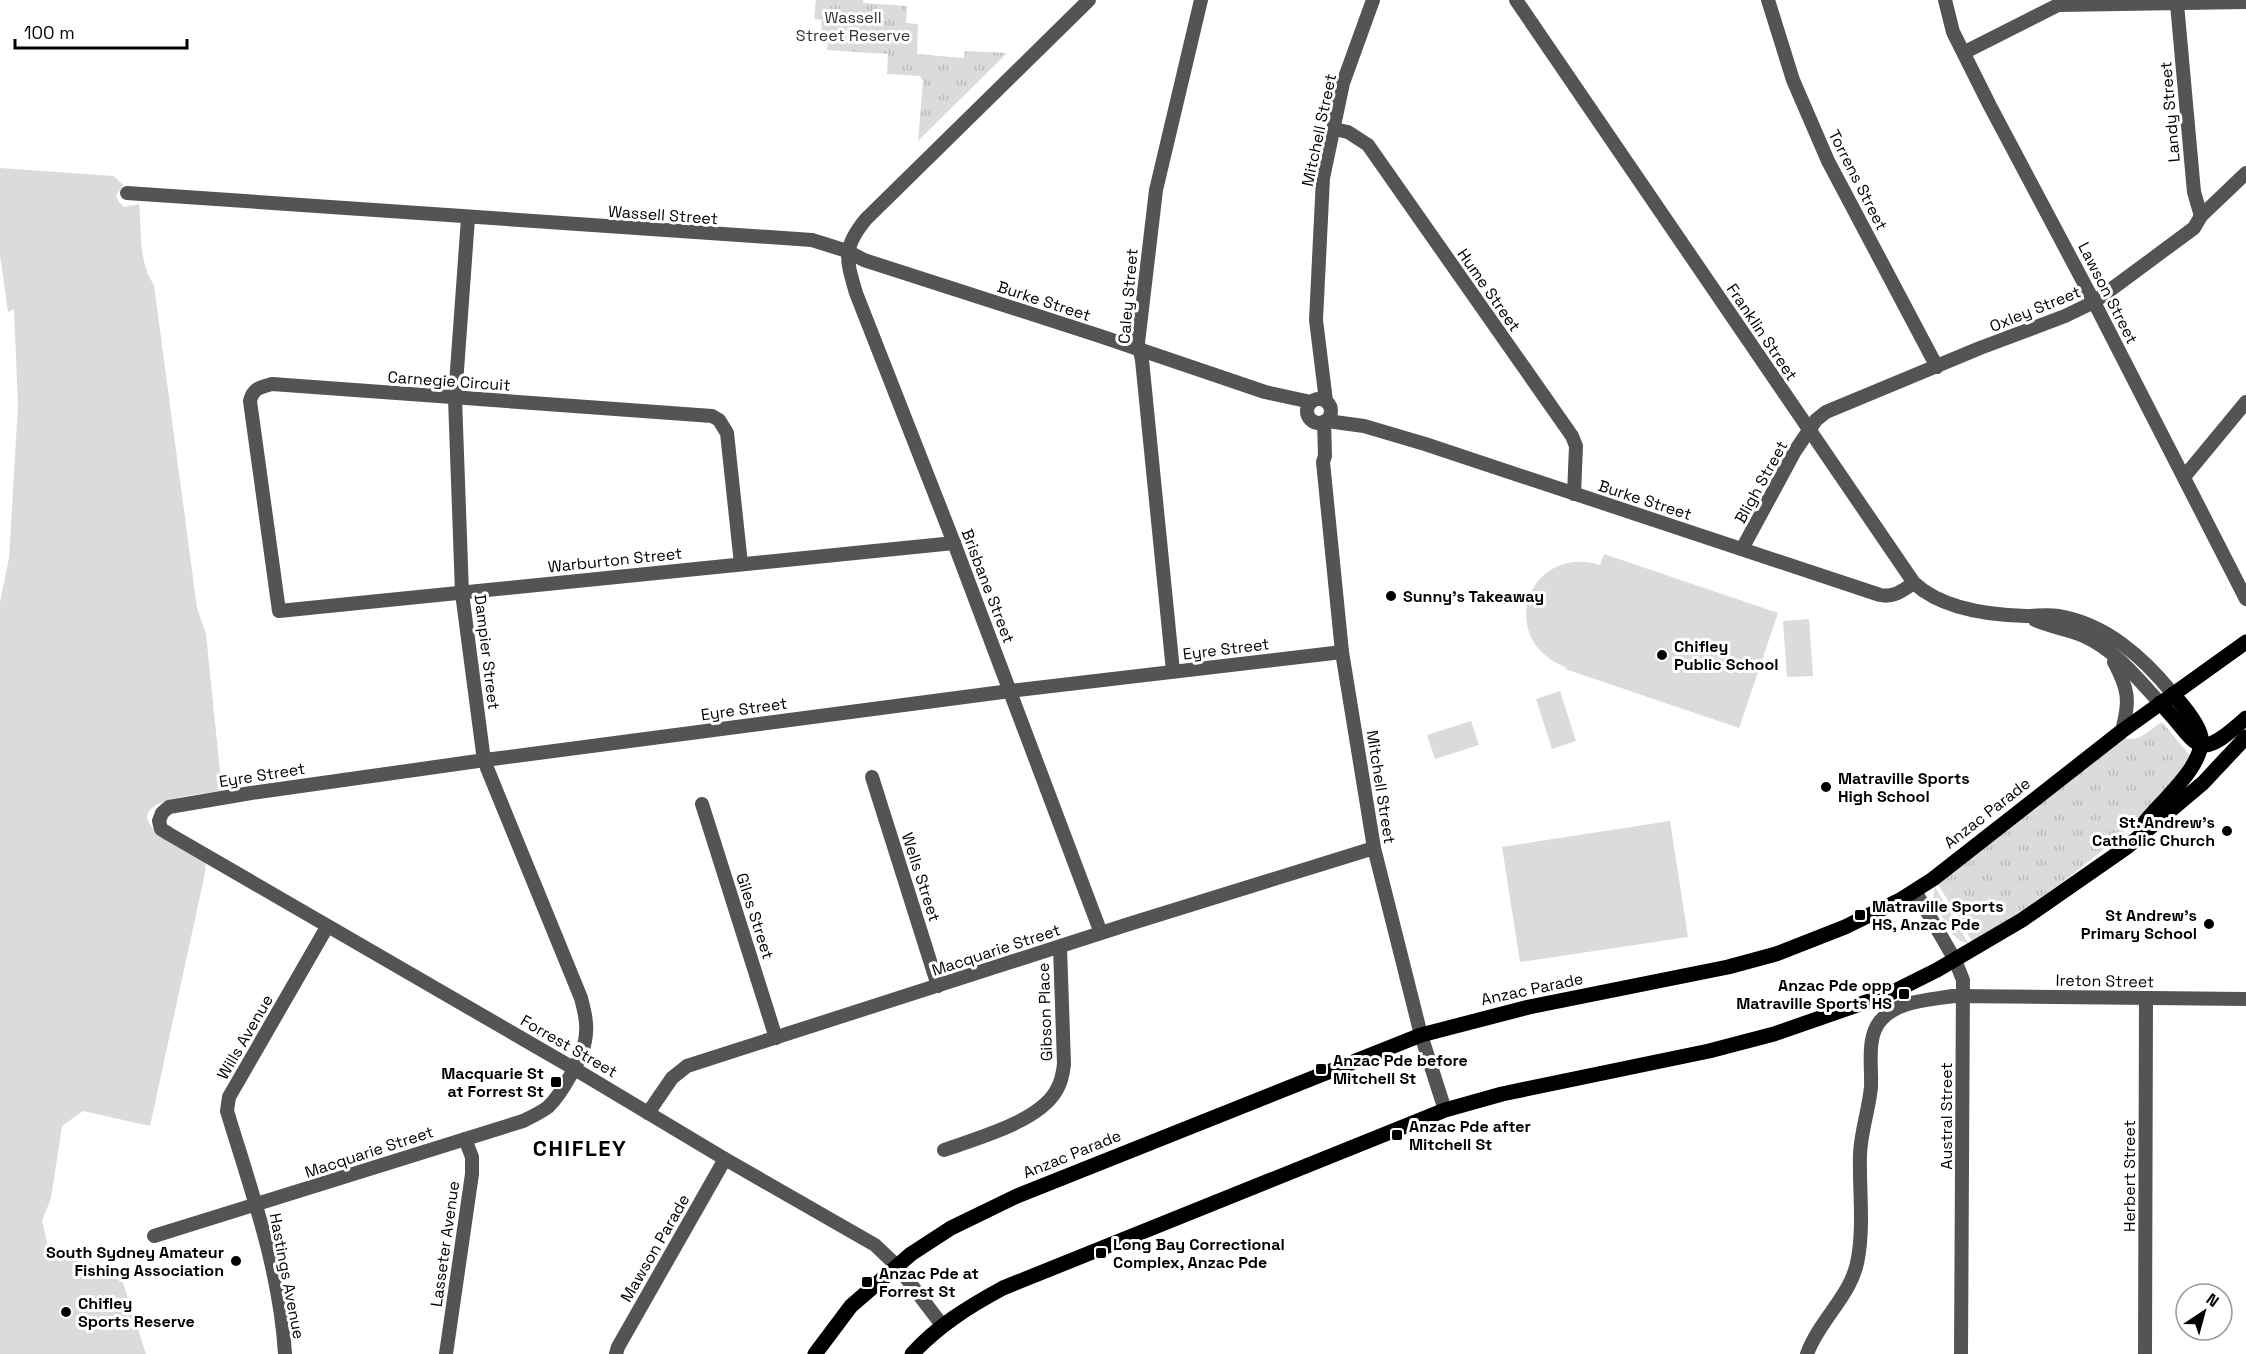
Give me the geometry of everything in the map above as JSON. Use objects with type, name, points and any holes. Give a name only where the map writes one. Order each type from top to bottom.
[{"type":"main road","name":"Anzac Parade","points":[[815,1354],[851,1306],[897,1266],[951,1228],[1017,1196],[1421,1035],[1529,1007],[1708,971],[1776,954],[1845,927],[1915,891],[2122,731],[2246,642]]},
{"type":"main road","points":[[2127,847],[2148,817],[2190,769],[2199,754],[2200,734],[2173,693]]},
{"type":"main road","points":[[2160,703],[2192,741],[2200,745],[2217,742],[2246,718]]},
{"type":"main road","points":[[912,1354],[942,1325],[1003,1288],[1445,1110],[1502,1094],[1641,1067],[1774,1034],[1889,994],[1955,960],[2022,920],[2127,847],[2203,783],[2246,737]]},
{"type":"street","points":[[847,251],[853,235],[866,219],[1089,0]]},
{"type":"street","name":"Caley Street","points":[[1173,672],[1142,360],[1138,343],[1154,196],[1201,0]]},
{"type":"street","name":"Mitchell Street","points":[[1373,0],[1343,84],[1323,178],[1316,320],[1317,342],[1314,353],[1319,411],[1318,455],[1323,462],[1342,652],[1374,848],[1421,1035],[1445,1110]]},
{"type":"street","name":"Franklin Street","points":[[1516,0],[1914,583],[1933,597],[1961,607],[2027,616],[2044,614],[2059,616],[2100,630],[2140,658],[2173,693]]},
{"type":"street","name":"Torrens Street","points":[[1768,0],[1793,80],[1828,161],[1937,367]]},
{"type":"street","name":"Lawson Street","points":[[1945,0],[1953,32],[1989,104],[2094,302],[2246,599]]},
{"type":"street","points":[[1965,52],[2058,5],[2246,2]]},
{"type":"street","name":"Landy Street","points":[[2177,4],[2194,192],[2201,216]]},
{"type":"street","name":"Hume Street","points":[[1334,129],[1348,132],[1368,145],[1572,436],[1576,446],[1574,494]]},
{"type":"street","name":"Oxley Street","points":[[1809,431],[1816,420],[1826,412],[2065,316],[2094,302],[2194,228],[2201,216],[2246,173]]},
{"type":"street","name":"Wassell Street","points":[[127,193],[812,240],[847,251]]},
{"type":"street","name":"Dampier Street","points":[[468,218],[455,398],[462,593],[485,760],[581,998],[586,1016],[583,1049],[573,1068]]},
{"type":"street","name":"Burke Street","points":[[847,251],[864,260],[1265,392],[1301,409],[1319,411],[1880,596],[1896,595],[1914,583]]},
{"type":"street","name":"Brisbane Street","points":[[847,251],[856,293],[954,543],[1101,933]]},
{"type":"street","name":"Carnegie Circuit","points":[[279,611],[250,401],[252,393],[259,387],[273,384],[712,416],[719,420],[727,433],[741,564]]},
{"type":"street","points":[[2184,477],[2246,402]]},
{"type":"street","name":"Bligh Street","points":[[1742,549],[1809,431]]},
{"type":"street","name":"Warburton Street","points":[[279,611],[954,543]]},
{"type":"street","name":"Franklin Street","points":[[2027,616],[2082,635],[2107,650],[2120,660],[2160,703]]},
{"type":"street","points":[[2107,650],[2127,689],[2128,704],[2122,731]]},
{"type":"street","name":"Eyre Street","points":[[159,821],[162,813],[169,807],[251,793],[1010,691],[1342,652]]},
{"type":"street","name":"Wells Street","points":[[872,777],[938,986]]},
{"type":"street","name":"Giles Street","points":[[702,804],[776,1038]]},
{"type":"street","name":"Forrest Street","points":[[159,821],[161,829],[169,834],[875,1245],[897,1266],[942,1325]]},
{"type":"street","name":"Macquarie Street","points":[[648,1113],[672,1078],[687,1066],[1374,848]]},
{"type":"street","name":"Austral Street","points":[[1915,891],[1955,960],[1963,980],[1961,1354]]},
{"type":"street","name":"Wills Avenue","points":[[256,1205],[227,1111],[229,1097],[327,927]]},
{"type":"street","name":"Gibson Place","points":[[944,1150],[1024,1119],[1042,1108],[1055,1093],[1062,1079],[1064,1064],[1060,946]]},
{"type":"street","name":"Ireton Street","points":[[1807,1354],[1852,1278],[1858,1260],[1860,1152],[1870,1093],[1872,1043],[1878,1024],[1887,1014],[1900,1007],[1918,1002],[1964,996],[2246,999]]},
{"type":"street","name":"Herbert Street","points":[[2145,1354],[2146,998]]},
{"type":"street","name":"Macquarie Street","points":[[153,1236],[523,1121],[539,1113],[556,1096],[573,1068]]},
{"type":"street","name":"Lasseter Avenue","points":[[446,1354],[472,1174],[471,1157],[465,1139]]},
{"type":"street","name":"Mawson Parade","points":[[616,1354],[725,1159]]},
{"type":"street","name":"Hastings Avenue","points":[[256,1205],[263,1226],[283,1329],[285,1354]]},
{"type":"green space","name":"Wassell Street Reserve","points":[[816,0],[863,0],[863,3],[907,6],[906,23],[918,24],[917,54],[964,58],[965,51],[1007,53],[918,141],[923,81],[920,76],[887,74],[888,54],[827,50],[828,39],[821,39],[822,20],[814,19]]},
{"type":"green space","points":[[0,168],[114,176],[123,185],[116,196],[119,202],[124,207],[139,204],[143,256],[154,285],[197,608],[206,634],[222,791],[160,803],[151,809],[147,817],[151,826],[161,836],[206,862],[150,1126],[83,1111],[62,1126],[51,1198],[42,1221],[50,1255],[119,1270],[146,1354],[0,1354],[0,602],[9,558],[18,406],[14,309],[8,312],[0,255]]},
{"type":"green space","points":[[1604,554],[1778,613],[1739,728],[1565,669],[1566,667],[1544,654],[1531,637],[1526,618],[1529,598],[1538,581],[1554,568],[1575,562],[1600,565]]},
{"type":"green space","points":[[1809,619],[1813,676],[1787,677],[1783,621]]},
{"type":"green space","points":[[1560,691],[1576,741],[1552,749],[1536,699]]},
{"type":"green space","points":[[1471,721],[1479,745],[1435,759],[1427,735]]},
{"type":"green space","points":[[2162,722],[2192,758],[2169,786],[2118,837],[2091,860],[2033,903],[1972,941],[1938,884],[2124,737],[2134,739]]},
{"type":"green space","points":[[1670,821],[1688,937],[1520,962],[1502,847]]},
{"type":"green space","points":[[1935,887],[1968,943],[1956,938],[1951,932],[1933,898]]},
{"type":"place","name":"Sunny's Takeaway","points":[[1391,596]]},
{"type":"place","name":"Chifley Public School","points":[[1662,655]]},
{"type":"place","name":"Matraville Sports High School","points":[[1826,787]]},
{"type":"place","name":"St. Andrew's Catholic Church","points":[[2227,831]]},
{"type":"place","name":"Matraville Sports HS, Anzac Pde","points":[[1860,915]]},
{"type":"place","name":"St Andrew's Primary School","points":[[2209,924]]},
{"type":"place","name":"Anzac Pde opp Matraville Sports HS","points":[[1904,994]]},
{"type":"place","name":"Anzac Pde before Mitchell St","points":[[1321,1069]]},
{"type":"place","name":"Macquarie St at Forrest St","points":[[556,1082]]},
{"type":"place","name":"Anzac Pde after Mitchell St","points":[[1397,1135]]},
{"type":"place","name":"Long Bay Correctional Complex, Anzac Pde","points":[[1101,1253]]},
{"type":"place","name":"South Sydney Amateur Fishing Association","points":[[236,1261]]},
{"type":"place","name":"Anzac Pde at Forrest St","points":[[867,1282]]},
{"type":"place","name":"Chifley Sports Reserve","points":[[66,1312]]},
{"type":"district","name":"CHIFLEY","points":[[580,1148]]}]
